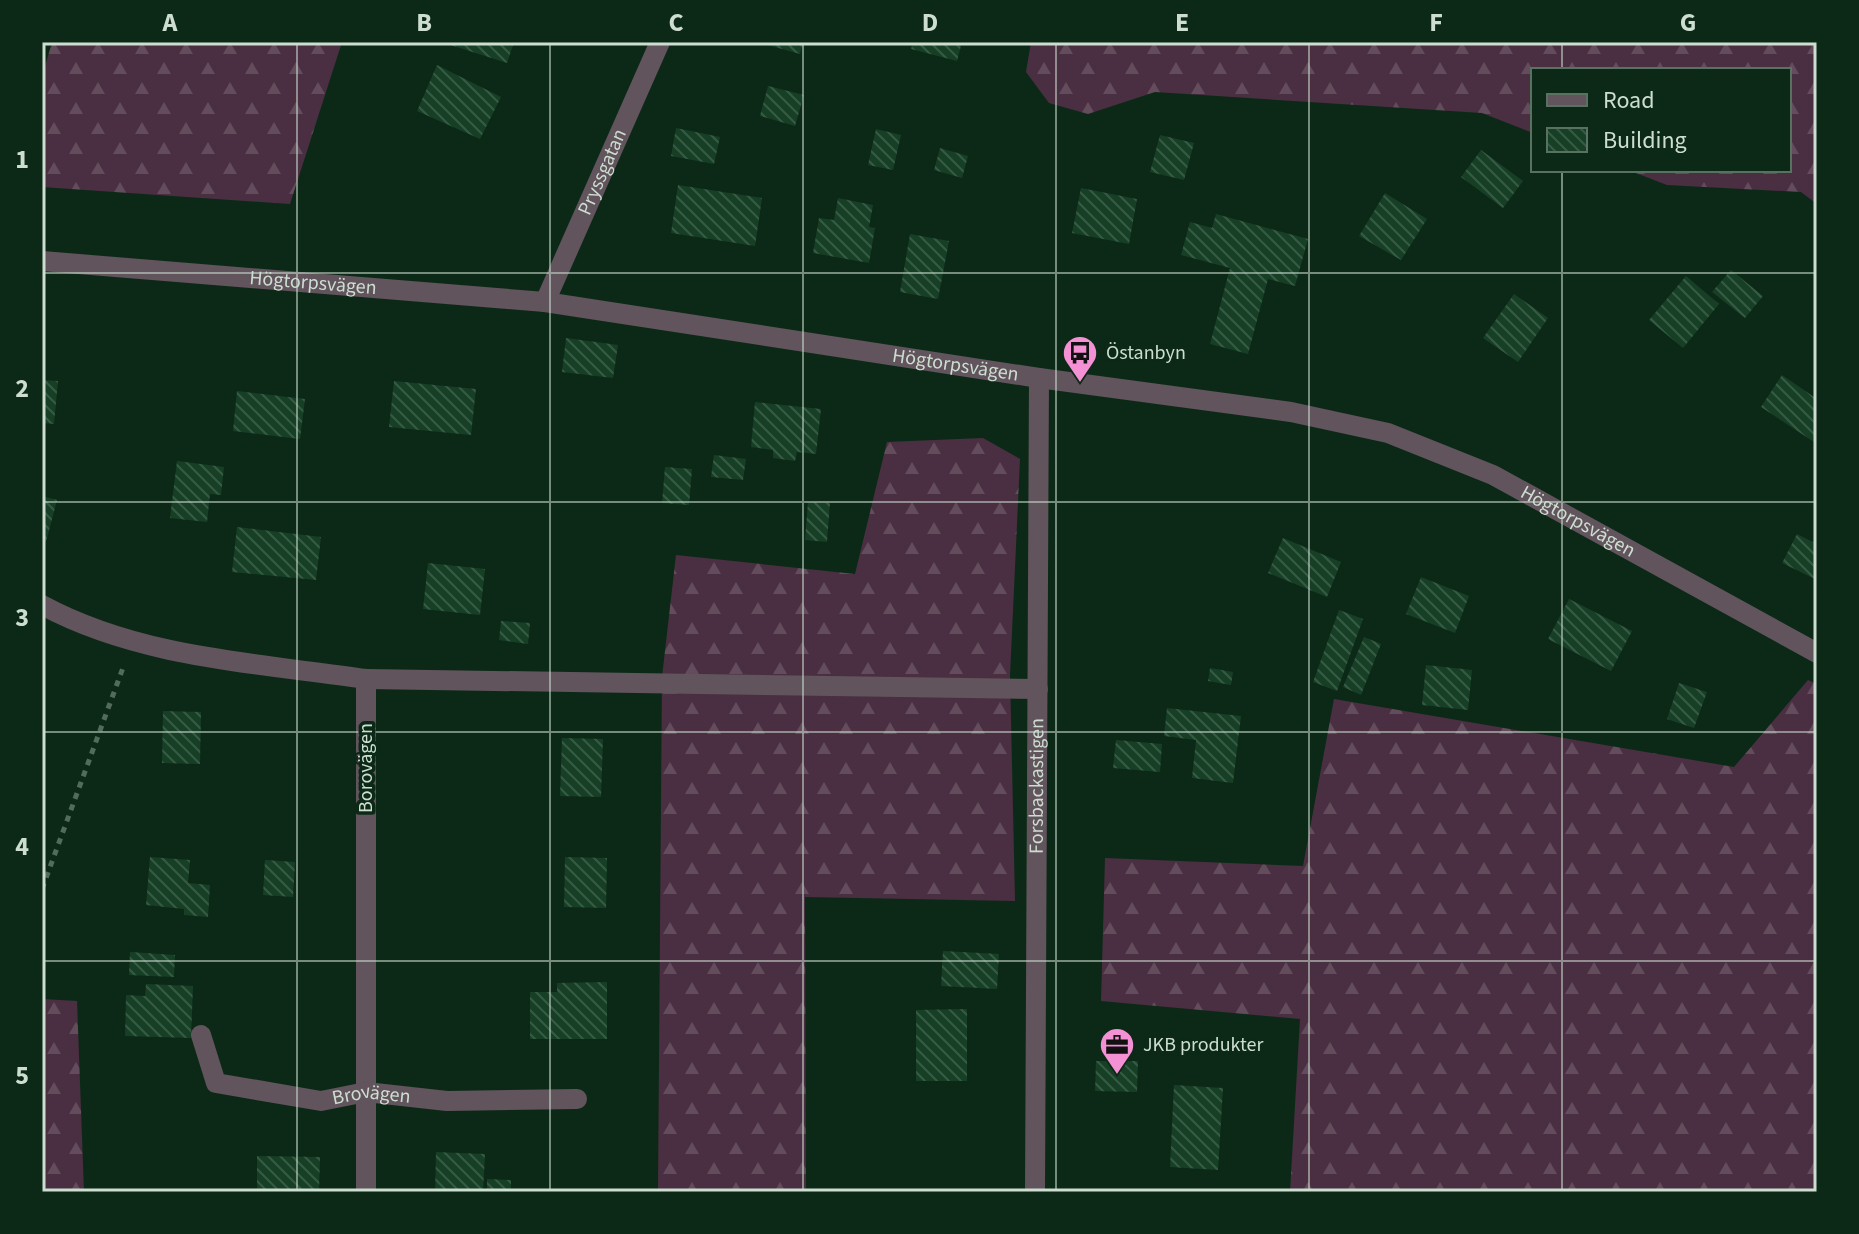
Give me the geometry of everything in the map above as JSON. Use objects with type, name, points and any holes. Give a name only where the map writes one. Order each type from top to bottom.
[{"type":"street","name":"Pryssgatan","points":[[545,302],[660,42]]},
{"type":"street","name":"Högtorpsvägen","points":[[42,261],[545,302],[1039,378],[1291,412],[1388,433],[1493,475],[1817,653]]},
{"type":"street","name":"Forsbackastigen","points":[[1035,1192],[1039,378]]},
{"type":"street","points":[[42,605],[67,618],[133,642],[366,679],[1038,689]]},
{"type":"street","name":"Borovägen","points":[[366,679],[366,1192]]},
{"type":"street","name":"Brovägen","points":[[201,1035],[216,1083],[321,1101],[366,1092],[447,1101],[577,1099]]},
{"type":"path","points":[[42,889],[133,642]]},
{"type":"green space","points":[[52,42],[342,42],[290,204],[42,187],[42,77]]},
{"type":"green space","points":[[1031,42],[1817,42],[1817,204],[1801,192],[1667,185],[1633,172],[1791,172],[1791,68],[1531,68],[1531,132],[1482,113],[1155,92],[1088,114],[1049,103],[1026,72]]},
{"type":"green space","points":[[983,438],[1020,459],[1010,675],[1015,901],[805,897],[806,1192],[658,1192],[662,677],[676,555],[855,574],[887,442]]},
{"type":"green space","points":[[1808,680],[1817,684],[1817,1192],[1290,1192],[1300,1019],[1101,1001],[1105,858],[1303,866],[1334,699],[1734,767]]},
{"type":"green space","points":[[42,999],[77,1001],[84,1192],[42,1192]]},
{"type":"building","points":[[441,42],[514,42],[507,63]]},
{"type":"building","points":[[765,42],[803,42],[800,54]]},
{"type":"building","points":[[913,42],[962,42],[957,61],[911,49]]},
{"type":"building","points":[[437,65],[501,97],[480,139],[417,111]]},
{"type":"building","points":[[768,86],[804,95],[795,126],[760,116]]},
{"type":"building","points":[[676,128],[720,137],[714,164],[671,156]]},
{"type":"building","points":[[876,129],[901,135],[893,170],[868,165]]},
{"type":"building","points":[[1160,135],[1194,143],[1184,180],[1150,172]]},
{"type":"building","points":[[940,148],[968,156],[962,178],[934,170]]},
{"type":"building","points":[[1481,150],[1523,181],[1503,208],[1461,177]]},
{"type":"building","points":[[678,185],[762,198],[755,246],[671,233]]},
{"type":"building","points":[[1081,188],[1137,199],[1129,244],[1072,233]]},
{"type":"building","points":[[1385,193],[1427,219],[1401,260],[1359,236]]},
{"type":"building","points":[[838,198],[873,205],[869,227],[875,228],[869,263],[813,253],[819,218],[834,220]]},
{"type":"building","points":[[1216,214],[1308,239],[1295,286],[1268,279],[1248,354],[1210,344],[1230,268],[1181,255],[1190,222],[1212,228]]},
{"type":"building","points":[[910,234],[949,241],[938,299],[900,292]]},
{"type":"building","points":[[1731,270],[1763,296],[1745,318],[1712,292]]},
{"type":"building","points":[[1686,276],[1719,304],[1683,348],[1649,320]]},
{"type":"building","points":[[1514,294],[1548,318],[1518,362],[1483,338]]},
{"type":"building","points":[[566,338],[618,345],[613,378],[562,372]]},
{"type":"building","points":[[1782,375],[1817,399],[1817,438],[1814,442],[1761,407]]},
{"type":"building","points":[[42,380],[58,381],[54,424],[42,423]]},
{"type":"building","points":[[394,381],[476,389],[471,435],[389,427]]},
{"type":"building","points":[[237,391],[305,399],[300,439],[233,431]]},
{"type":"building","points":[[755,402],[821,409],[816,454],[797,452],[795,461],[773,458],[773,450],[751,447]]},
{"type":"building","points":[[714,455],[746,459],[743,480],[711,477]]},
{"type":"building","points":[[177,461],[224,467],[221,495],[210,494],[207,522],[170,518]]},
{"type":"building","points":[[665,467],[692,469],[689,505],[662,503]]},
{"type":"building","points":[[42,496],[57,500],[46,542],[42,541]]},
{"type":"building","points":[[808,502],[830,503],[827,542],[805,540]]},
{"type":"building","points":[[237,527],[321,537],[316,580],[232,572]]},
{"type":"building","points":[[1797,534],[1817,544],[1817,580],[1782,563]]},
{"type":"building","points":[[1283,538],[1341,562],[1327,597],[1268,573]]},
{"type":"building","points":[[428,563],[485,569],[480,615],[423,609]]},
{"type":"building","points":[[1421,577],[1469,596],[1455,633],[1406,614]]},
{"type":"building","points":[[1569,599],[1632,631],[1611,671],[1548,639]]},
{"type":"building","points":[[1339,610],[1363,619],[1337,691],[1313,682]]},
{"type":"building","points":[[501,621],[530,623],[528,644],[499,640]]},
{"type":"building","points":[[1364,637],[1381,644],[1361,695],[1343,687]]},
{"type":"building","points":[[1426,665],[1472,670],[1468,710],[1422,705]]},
{"type":"building","points":[[1210,668],[1233,672],[1231,685],[1208,681]]},
{"type":"building","points":[[1679,683],[1707,692],[1694,728],[1667,719]]},
{"type":"building","points":[[1167,708],[1241,716],[1233,783],[1192,778],[1196,740],[1164,736]]},
{"type":"building","points":[[163,711],[201,712],[200,764],[162,763]]},
{"type":"building","points":[[562,738],[603,739],[601,797],[560,796]]},
{"type":"building","points":[[1116,740],[1162,744],[1160,772],[1113,768]]},
{"type":"building","points":[[150,857],[190,860],[188,883],[210,885],[208,917],[184,915],[184,909],[146,905]]},
{"type":"building","points":[[565,857],[607,858],[606,908],[564,907]]},
{"type":"building","points":[[265,860],[295,862],[293,897],[263,895]]},
{"type":"building","points":[[943,951],[999,954],[997,989],[941,986]]},
{"type":"building","points":[[130,952],[175,955],[174,977],[129,975]]},
{"type":"building","points":[[607,982],[607,1039],[530,1039],[530,992],[557,992],[557,983]]},
{"type":"building","points":[[146,984],[193,986],[191,1038],[125,1036],[126,995],[145,996]]},
{"type":"building","points":[[967,1009],[967,1081],[916,1081],[916,1010]]},
{"type":"building","points":[[1096,1061],[1138,1061],[1137,1092],[1095,1091]]},
{"type":"building","points":[[1174,1085],[1223,1088],[1218,1170],[1170,1167]]},
{"type":"building","points":[[436,1152],[485,1154],[483,1192],[435,1192]]},
{"type":"building","points":[[257,1156],[320,1157],[319,1192],[257,1192]]},
{"type":"building","points":[[487,1179],[511,1180],[511,1192],[487,1192]]},
{"type":"place","name":"Östanbyn","points":[[1080,384]]},
{"type":"place","name":"JKB produkter","points":[[1117,1076]]}]
